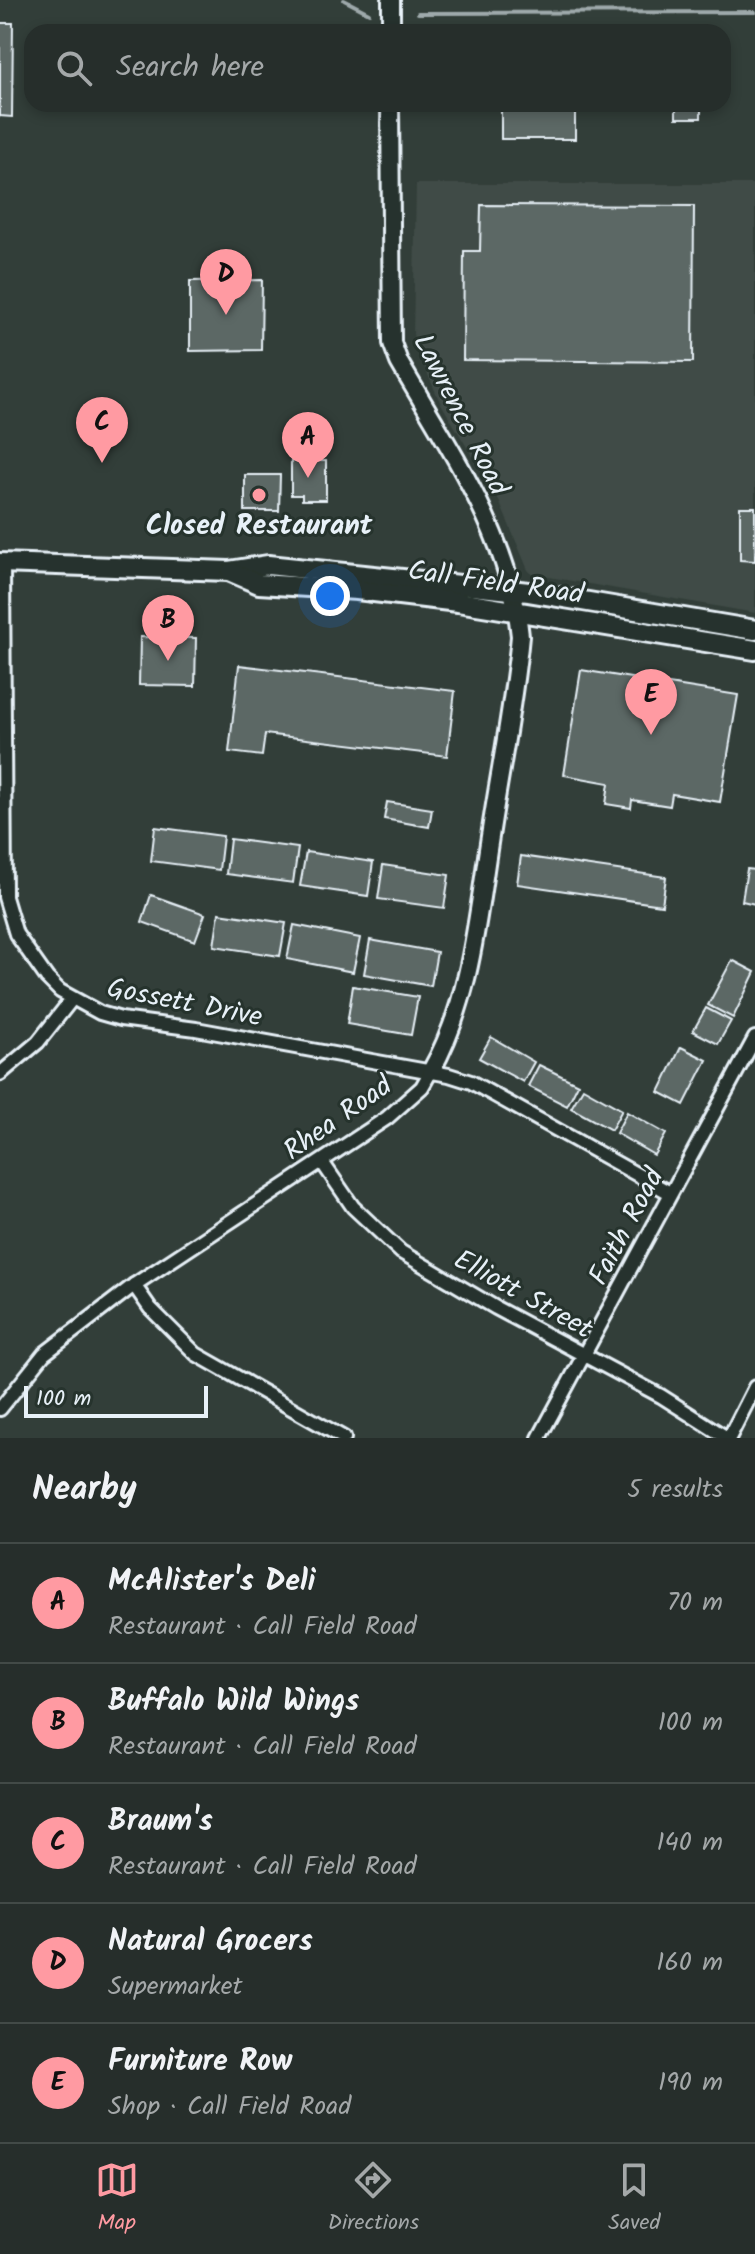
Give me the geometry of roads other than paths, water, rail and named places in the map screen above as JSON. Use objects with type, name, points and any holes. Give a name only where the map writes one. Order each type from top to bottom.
[{"type":"main road","name":"Call Field Road","points":[[1,563],[229,571],[268,565],[516,600],[671,616],[755,630]]},
{"type":"main road","name":"Call Field Road","points":[[516,600],[664,635],[755,650]]},
{"type":"main road","points":[[664,635],[671,616]]},
{"type":"street","points":[[391,0],[391,24]]},
{"type":"street","name":"Lawrence Road","points":[[390,112],[392,343],[399,362],[485,514],[516,600]]},
{"type":"street","name":"Gossett Drive","points":[[1,563],[5,897],[23,947],[47,978],[72,999],[121,1019],[196,1029],[431,1071],[471,1082],[670,1193]]},
{"type":"street","name":"Rhea Road","points":[[0,1409],[44,1354],[134,1285],[387,1118],[422,1087],[458,1013],[472,948],[516,679],[520,636],[516,600]]},
{"type":"street","points":[[0,1074],[38,1042],[72,999]]},
{"type":"street","name":"Faith Road","points":[[539,1438],[755,1038]]},
{"type":"street","name":"Elliott Street","points":[[322,1162],[353,1207],[401,1252],[728,1438]]},
{"type":"street","points":[[134,1285],[150,1308],[196,1354],[344,1438]]},
{"type":"street","points":[[728,1438],[755,1387]]},
{"type":"waterway","points":[[344,0],[369,13]]},
{"type":"waterway","points":[[418,13],[755,12]]},
{"type":"place","name":"Natural Grocers","points":[[226,315]]},
{"type":"place","name":"Braum's","points":[[102,463]]},
{"type":"place","name":"McAlister's Deli","points":[[308,478]]},
{"type":"place","name":"Closed Restaurant","points":[[259,495]]},
{"type":"place","name":"Buffalo Wild Wings","points":[[168,661]]},
{"type":"place","name":"Furniture Row","points":[[651,735]]}]
